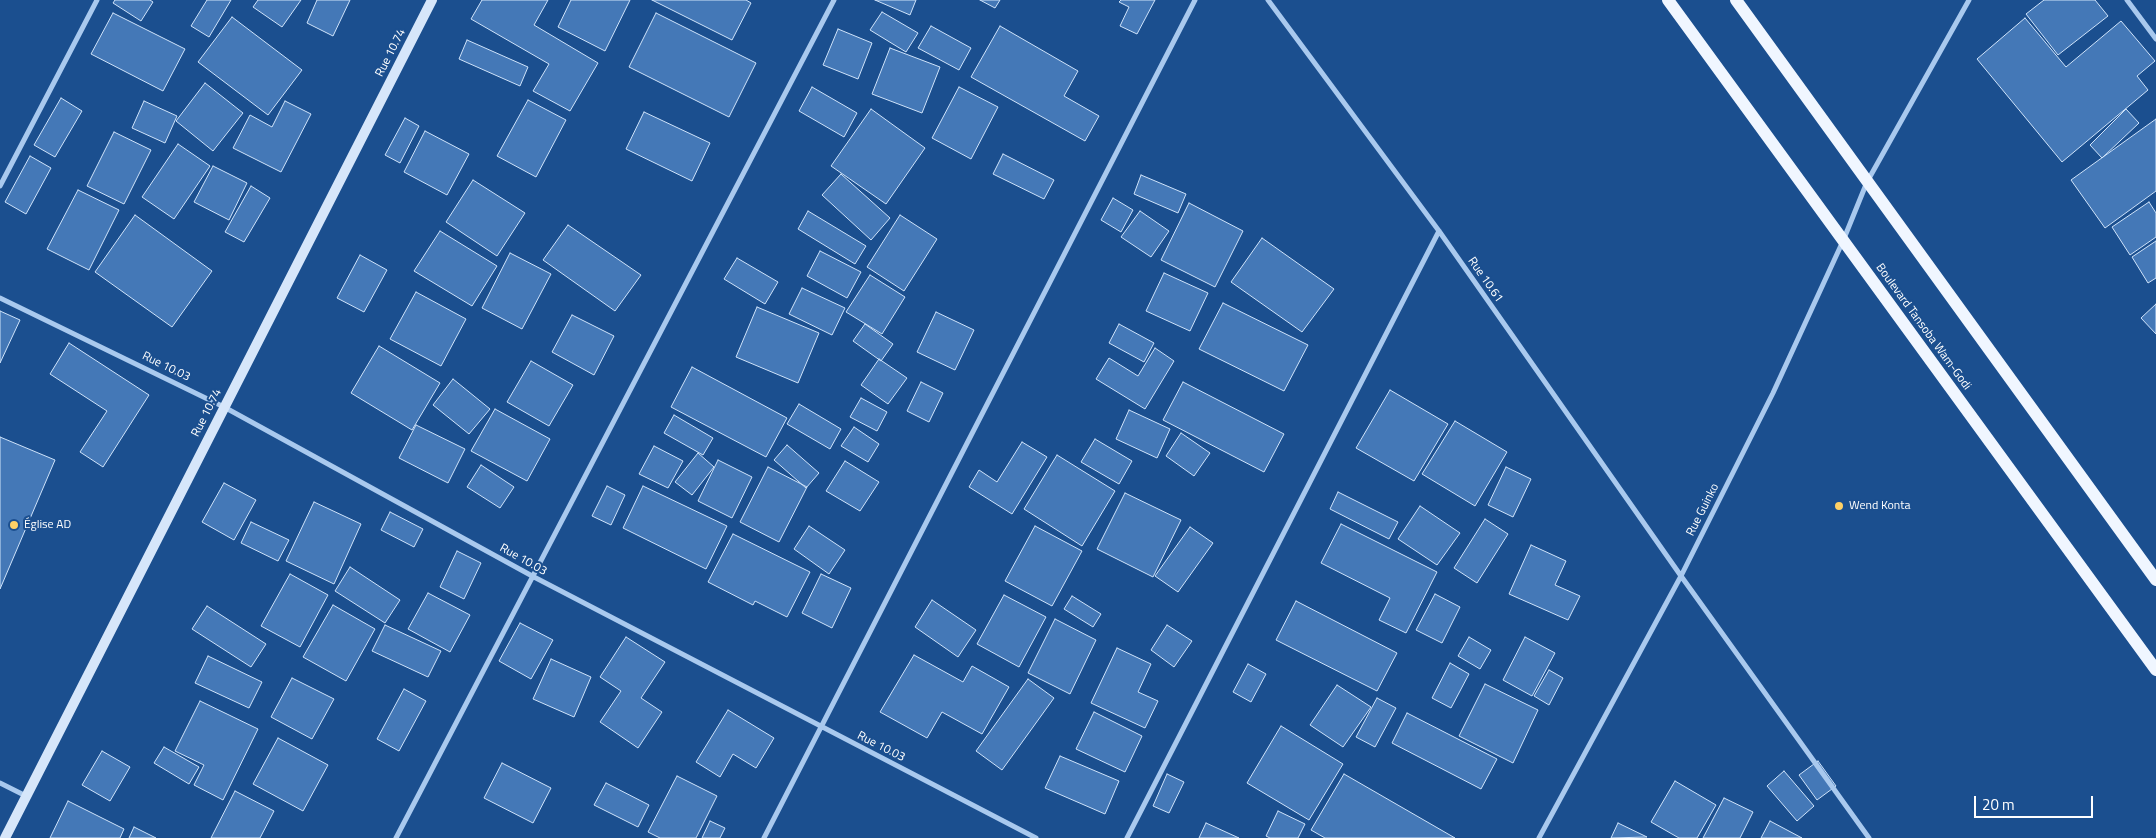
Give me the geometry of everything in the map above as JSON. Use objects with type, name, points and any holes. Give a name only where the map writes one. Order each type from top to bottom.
[{"type":"main road","name":"Rue 10.74","points":[[4,838],[432,0]]},
{"type":"main road","name":"Boulevard Tansoba Wam-Godi","points":[[1668,0],[2156,670]]},
{"type":"main road","points":[[1736,0],[2156,580]]},
{"type":"street","points":[[0,186],[97,0]]},
{"type":"street","points":[[396,838],[834,0]]},
{"type":"street","points":[[764,838],[1195,0]]},
{"type":"street","name":"Rue 10.61","points":[[1268,0],[1439,231],[1681,576],[1869,838]]},
{"type":"street","name":"Rue Guinko","points":[[1540,838],[1681,576],[1773,393],[1843,241],[1867,182],[1969,0]]},
{"type":"street","points":[[2127,0],[2156,39]]},
{"type":"street","points":[[1127,838],[1439,231]]},
{"type":"street","name":"Rue 10.03","points":[[0,298],[224,407],[534,577],[1036,838]]},
{"type":"street","points":[[0,782],[26,796]]},
{"type":"building","points":[[115,0],[150,0],[153,2],[141,21],[113,3]]},
{"type":"building","points":[[207,0],[231,0],[209,37],[191,26]]},
{"type":"building","points":[[258,0],[301,0],[282,27],[253,7]]},
{"type":"building","points":[[317,0],[350,0],[333,36],[307,23]]},
{"type":"building","points":[[482,0],[548,0],[534,25],[598,63],[570,111],[533,91],[549,64],[471,19]]},
{"type":"building","points":[[571,0],[630,0],[605,51],[558,27]]},
{"type":"building","points":[[652,0],[746,0],[751,3],[732,40]]},
{"type":"building","points":[[875,0],[916,0],[910,15]]},
{"type":"building","points":[[980,0],[1000,0],[995,8]]},
{"type":"building","points":[[1121,0],[1155,0],[1137,34],[1120,26],[1129,7],[1119,2]]},
{"type":"building","points":[[2044,0],[2095,0],[2108,16],[2058,55],[2026,14]]},
{"type":"building","points":[[882,12],[918,33],[906,52],[870,30]]},
{"type":"building","points":[[113,13],[185,49],[163,91],[91,54]]},
{"type":"building","points":[[656,13],[756,63],[729,117],[629,67]]},
{"type":"building","points":[[232,17],[302,70],[268,115],[198,62]]},
{"type":"building","points":[[2025,18],[2066,67],[2121,21],[2155,61],[2137,76],[2148,90],[2062,162],[1977,59]]},
{"type":"building","points":[[931,26],[971,48],[959,70],[918,48]]},
{"type":"building","points":[[1000,26],[1078,71],[1064,96],[1099,116],[1085,141],[971,77]]},
{"type":"building","points":[[838,29],[872,43],[858,79],[823,65]]},
{"type":"building","points":[[467,40],[528,67],[520,86],[459,59]]},
{"type":"building","points":[[890,48],[940,67],[922,113],[872,94]]},
{"type":"building","points":[[205,83],[243,113],[213,151],[176,121]]},
{"type":"building","points":[[812,87],[857,113],[844,137],[799,111]]},
{"type":"building","points":[[959,87],[998,107],[971,159],[932,138]]},
{"type":"building","points":[[61,98],[82,111],[55,157],[34,145]]},
{"type":"building","points":[[528,100],[566,120],[536,177],[497,156]]},
{"type":"building","points":[[144,101],[177,116],[165,143],[132,128]]},
{"type":"building","points":[[285,101],[311,114],[281,172],[233,148],[250,115],[272,127]]},
{"type":"building","points":[[871,109],[925,148],[886,204],[831,166]]},
{"type":"building","points":[[2126,109],[2139,123],[2102,158],[2090,145]]},
{"type":"building","points":[[644,112],[710,143],[692,181],[626,149]]},
{"type":"building","points":[[405,118],[419,126],[400,163],[385,155]]},
{"type":"building","points":[[2156,119],[2156,191],[2105,228],[2071,180]]},
{"type":"building","points":[[425,131],[469,154],[447,195],[404,172]]},
{"type":"building","points":[[114,132],[151,150],[124,204],[87,186]]},
{"type":"building","points":[[178,144],[210,166],[174,219],[142,197]]},
{"type":"building","points":[[1003,154],[1054,180],[1044,199],[993,174]]},
{"type":"building","points":[[30,156],[51,168],[26,214],[5,202]]},
{"type":"building","points":[[213,166],[247,183],[229,220],[194,202]]},
{"type":"building","points":[[841,174],[890,218],[871,240],[822,195]]},
{"type":"building","points":[[1141,175],[1186,194],[1178,213],[1134,194]]},
{"type":"building","points":[[473,180],[525,213],[497,256],[446,222]]},
{"type":"building","points":[[251,186],[270,198],[244,242],[225,232]]},
{"type":"building","points":[[78,190],[119,210],[89,270],[47,249]]},
{"type":"building","points":[[1113,198],[1133,210],[1121,232],[1101,220]]},
{"type":"building","points":[[2149,202],[2156,213],[2156,237],[2130,255],[2112,227]]},
{"type":"building","points":[[1189,203],[1243,231],[1215,287],[1161,260]]},
{"type":"building","points":[[808,211],[866,246],[855,264],[798,229]]},
{"type":"building","points":[[1140,211],[1169,231],[1151,257],[1121,237]]},
{"type":"building","points":[[135,215],[212,271],[172,327],[95,272]]},
{"type":"building","points":[[900,215],[937,239],[904,291],[867,267]]},
{"type":"building","points":[[568,225],[641,275],[615,311],[543,260]]},
{"type":"building","points":[[440,231],[497,266],[472,306],[414,271]]},
{"type":"building","points":[[1262,238],[1334,289],[1302,332],[1231,282]]},
{"type":"building","points":[[2156,241],[2156,278],[2148,283],[2132,257]]},
{"type":"building","points":[[820,251],[861,272],[847,298],[807,276]]},
{"type":"building","points":[[510,253],[551,274],[522,329],[482,308]]},
{"type":"building","points":[[360,255],[387,270],[364,312],[337,298]]},
{"type":"building","points":[[737,258],[778,282],[765,304],[724,279]]},
{"type":"building","points":[[1164,273],[1208,293],[1190,331],[1146,311]]},
{"type":"building","points":[[870,275],[905,297],[882,334],[846,312]]},
{"type":"building","points":[[802,288],[845,308],[832,335],[789,314]]},
{"type":"building","points":[[416,292],[466,319],[441,366],[390,339]]},
{"type":"building","points":[[1223,303],[1308,345],[1284,391],[1199,349]]},
{"type":"building","points":[[2156,304],[2156,334],[2141,318]]},
{"type":"building","points":[[757,307],[819,333],[798,383],[736,357]]},
{"type":"building","points":[[0,311],[20,320],[0,363]]},
{"type":"building","points":[[936,312],[974,330],[955,370],[917,352]]},
{"type":"building","points":[[572,315],[614,336],[594,375],[552,352]]},
{"type":"building","points":[[865,324],[893,344],[881,361],[853,341]]},
{"type":"building","points":[[1119,324],[1154,343],[1144,362],[1109,343]]},
{"type":"building","points":[[69,343],[149,395],[103,467],[80,452],[107,411],[50,374]]},
{"type":"building","points":[[379,346],[440,383],[412,430],[351,393]]},
{"type":"building","points":[[1155,348],[1174,361],[1145,409],[1096,379],[1109,358],[1138,376]]},
{"type":"building","points":[[879,359],[907,378],[888,404],[861,385]]},
{"type":"building","points":[[531,361],[573,385],[549,426],[507,402]]},
{"type":"building","points":[[692,367],[787,418],[766,457],[671,407]]},
{"type":"building","points":[[453,379],[490,409],[469,434],[433,405]]},
{"type":"building","points":[[921,382],[943,393],[929,422],[907,411]]},
{"type":"building","points":[[1183,382],[1284,434],[1264,472],[1163,420]]},
{"type":"building","points":[[1390,390],[1448,424],[1414,481],[1356,448]]},
{"type":"building","points":[[861,398],[887,412],[877,431],[850,417]]},
{"type":"building","points":[[799,404],[841,429],[830,449],[787,424]]},
{"type":"building","points":[[495,409],[550,439],[527,481],[471,451]]},
{"type":"building","points":[[1129,410],[1170,429],[1157,458],[1116,439]]},
{"type":"building","points":[[674,415],[713,438],[703,455],[664,433]]},
{"type":"building","points":[[1455,421],[1507,452],[1475,506],[1422,474]]},
{"type":"building","points":[[416,425],[465,449],[448,483],[399,458]]},
{"type":"building","points":[[854,427],[879,444],[868,462],[841,446]]},
{"type":"building","points":[[1181,433],[1210,453],[1194,476],[1166,456]]},
{"type":"building","name":"Église AD","points":[[0,437],[55,460],[0,589]]},
{"type":"building","points":[[1095,439],[1132,461],[1119,484],[1081,462]]},
{"type":"building","points":[[1022,442],[1047,457],[1012,514],[969,487],[979,470],[997,482]]},
{"type":"building","points":[[787,445],[819,473],[806,488],[774,460]]},
{"type":"building","points":[[654,446],[683,461],[668,488],[639,474]]},
{"type":"building","points":[[698,453],[714,467],[692,495],[675,482]]},
{"type":"building","points":[[1057,455],[1115,491],[1082,546],[1024,509]]},
{"type":"building","points":[[718,460],[752,477],[732,518],[698,501]]},
{"type":"building","points":[[845,461],[879,482],[860,511],[826,491]]},
{"type":"building","points":[[481,465],[514,487],[500,508],[467,487]]},
{"type":"building","points":[[768,467],[807,487],[779,542],[740,522]]},
{"type":"building","points":[[1506,467],[1531,479],[1513,517],[1488,505]]},
{"type":"building","points":[[224,483],[256,500],[234,540],[202,522]]},
{"type":"building","points":[[607,486],[625,495],[611,525],[592,516]]},
{"type":"building","points":[[643,486],[727,526],[706,569],[623,528]]},
{"type":"building","points":[[1338,492],[1398,522],[1389,539],[1330,509]]},
{"type":"building","points":[[1125,493],[1181,520],[1153,577],[1097,549]]},
{"type":"building","points":[[314,502],[361,524],[334,584],[286,561]]},
{"type":"building","points":[[1420,506],[1460,533],[1437,565],[1398,539]]},
{"type":"building","points":[[390,512],[423,529],[414,547],[381,530]]},
{"type":"building","points":[[1485,519],[1508,534],[1477,583],[1454,568]]},
{"type":"building","points":[[251,522],[289,540],[278,561],[241,543]]},
{"type":"building","points":[[1341,524],[1437,572],[1406,633],[1379,620],[1390,598],[1321,563]]},
{"type":"building","points":[[809,526],[845,550],[829,574],[794,549]]},
{"type":"building","points":[[1035,526],[1082,551],[1052,606],[1005,581]]},
{"type":"building","points":[[1190,527],[1213,543],[1178,592],[1155,576]]},
{"type":"building","points":[[733,534],[810,572],[787,617],[755,601],[753,605],[708,582]]},
{"type":"building","points":[[1531,545],[1566,561],[1555,585],[1580,596],[1568,620],[1509,594]]},
{"type":"building","points":[[457,551],[481,563],[464,599],[440,587]]},
{"type":"building","points":[[350,567],[400,600],[385,623],[335,591]]},
{"type":"building","points":[[290,574],[328,595],[300,647],[261,626]]},
{"type":"building","points":[[821,574],[851,588],[832,628],[802,613]]},
{"type":"building","points":[[428,593],[470,615],[450,652],[408,629]]},
{"type":"building","points":[[1435,594],[1460,607],[1442,643],[1416,630]]},
{"type":"building","points":[[1004,595],[1046,617],[1019,667],[977,644]]},
{"type":"building","points":[[1072,596],[1101,614],[1093,627],[1064,609]]},
{"type":"building","points":[[932,600],[976,630],[958,657],[915,627]]},
{"type":"building","points":[[1296,601],[1397,653],[1377,691],[1276,640]]},
{"type":"building","points":[[333,605],[375,629],[346,681],[303,657]]},
{"type":"building","points":[[207,606],[266,644],[251,667],[192,629]]},
{"type":"building","points":[[1055,619],[1096,640],[1070,694],[1028,673]]},
{"type":"building","points":[[520,623],[553,640],[531,679],[499,661]]},
{"type":"building","points":[[385,625],[441,651],[428,677],[372,651]]},
{"type":"building","points":[[1167,625],[1192,641],[1174,667],[1151,650]]},
{"type":"building","points":[[626,637],[665,662],[641,698],[662,712],[638,748],[600,722],[621,691],[600,677]]},
{"type":"building","points":[[1469,637],[1491,650],[1480,669],[1458,656]]},
{"type":"building","points":[[1525,637],[1555,653],[1532,696],[1503,680]]},
{"type":"building","points":[[1117,648],[1151,664],[1138,692],[1158,701],[1145,728],[1091,703]]},
{"type":"building","points":[[914,655],[963,682],[972,666],[1009,687],[982,734],[942,712],[927,738],[880,712]]},
{"type":"building","points":[[208,656],[262,682],[249,708],[195,683]]},
{"type":"building","points":[[551,659],[591,677],[574,717],[533,699]]},
{"type":"building","points":[[1450,663],[1469,674],[1451,708],[1432,698]]},
{"type":"building","points":[[1248,664],[1266,674],[1251,702],[1233,692]]},
{"type":"building","points":[[1549,670],[1563,678],[1549,705],[1534,696]]},
{"type":"building","points":[[292,678],[334,699],[312,739],[271,717]]},
{"type":"building","points":[[1028,679],[1054,698],[1002,770],[976,751]]},
{"type":"building","points":[[1485,684],[1538,710],[1513,763],[1459,736]]},
{"type":"building","points":[[1337,685],[1371,707],[1343,747],[1310,725]]},
{"type":"building","points":[[404,689],[426,701],[399,751],[377,739]]},
{"type":"building","points":[[1377,698],[1396,708],[1375,747],[1356,737]]},
{"type":"building","points":[[200,701],[258,729],[223,800],[194,785],[204,765],[175,751]]},
{"type":"building","points":[[728,710],[774,738],[756,768],[733,754],[720,777],[696,762]]},
{"type":"building","points":[[1094,712],[1142,736],[1125,772],[1076,749]]},
{"type":"building","points":[[1407,713],[1497,759],[1481,789],[1392,743]]},
{"type":"building","points":[[1281,726],[1343,764],[1309,820],[1247,783]]},
{"type":"building","points":[[278,738],[328,765],[303,811],[253,784]]},
{"type":"building","points":[[164,747],[199,767],[189,784],[154,763]]},
{"type":"building","points":[[102,751],[130,767],[110,801],[82,785]]},
{"type":"building","points":[[1060,756],[1119,781],[1105,814],[1045,788]]},
{"type":"building","points":[[1818,761],[1836,786],[1817,800],[1799,775]]},
{"type":"building","points":[[502,763],[551,788],[533,823],[484,798]]},
{"type":"building","points":[[1784,771],[1814,806],[1797,821],[1767,786]]},
{"type":"building","points":[[1167,774],[1184,782],[1169,813],[1153,806]]},
{"type":"building","points":[[1344,774],[1455,838],[1325,838],[1311,830]]},
{"type":"building","points":[[677,776],[717,796],[696,838],[660,838],[648,832]]},
{"type":"building","points":[[1675,781],[1716,805],[1697,838],[1679,838],[1651,822]]},
{"type":"building","points":[[606,783],[649,805],[638,827],[594,805]]},
{"type":"building","points":[[235,791],[274,811],[260,838],[211,838]]},
{"type":"building","points":[[1724,798],[1753,812],[1740,838],[1703,838]]},
{"type":"building","points":[[68,801],[124,829],[120,838],[50,838]]},
{"type":"building","points":[[1278,811],[1305,824],[1298,838],[1270,838],[1266,836]]},
{"type":"building","points":[[710,821],[725,828],[720,838],[702,838]]},
{"type":"building","points":[[1770,821],[1802,838],[1761,838]]},
{"type":"building","points":[[1206,823],[1239,838],[1199,838]]},
{"type":"building","points":[[1618,823],[1647,837],[1611,838]]},
{"type":"building","points":[[134,827],[156,838],[129,838]]},
{"type":"place","name":"Wend Konta","points":[[1839,506]]},
{"type":"place","name":"Église AD","points":[[14,525]]}]
